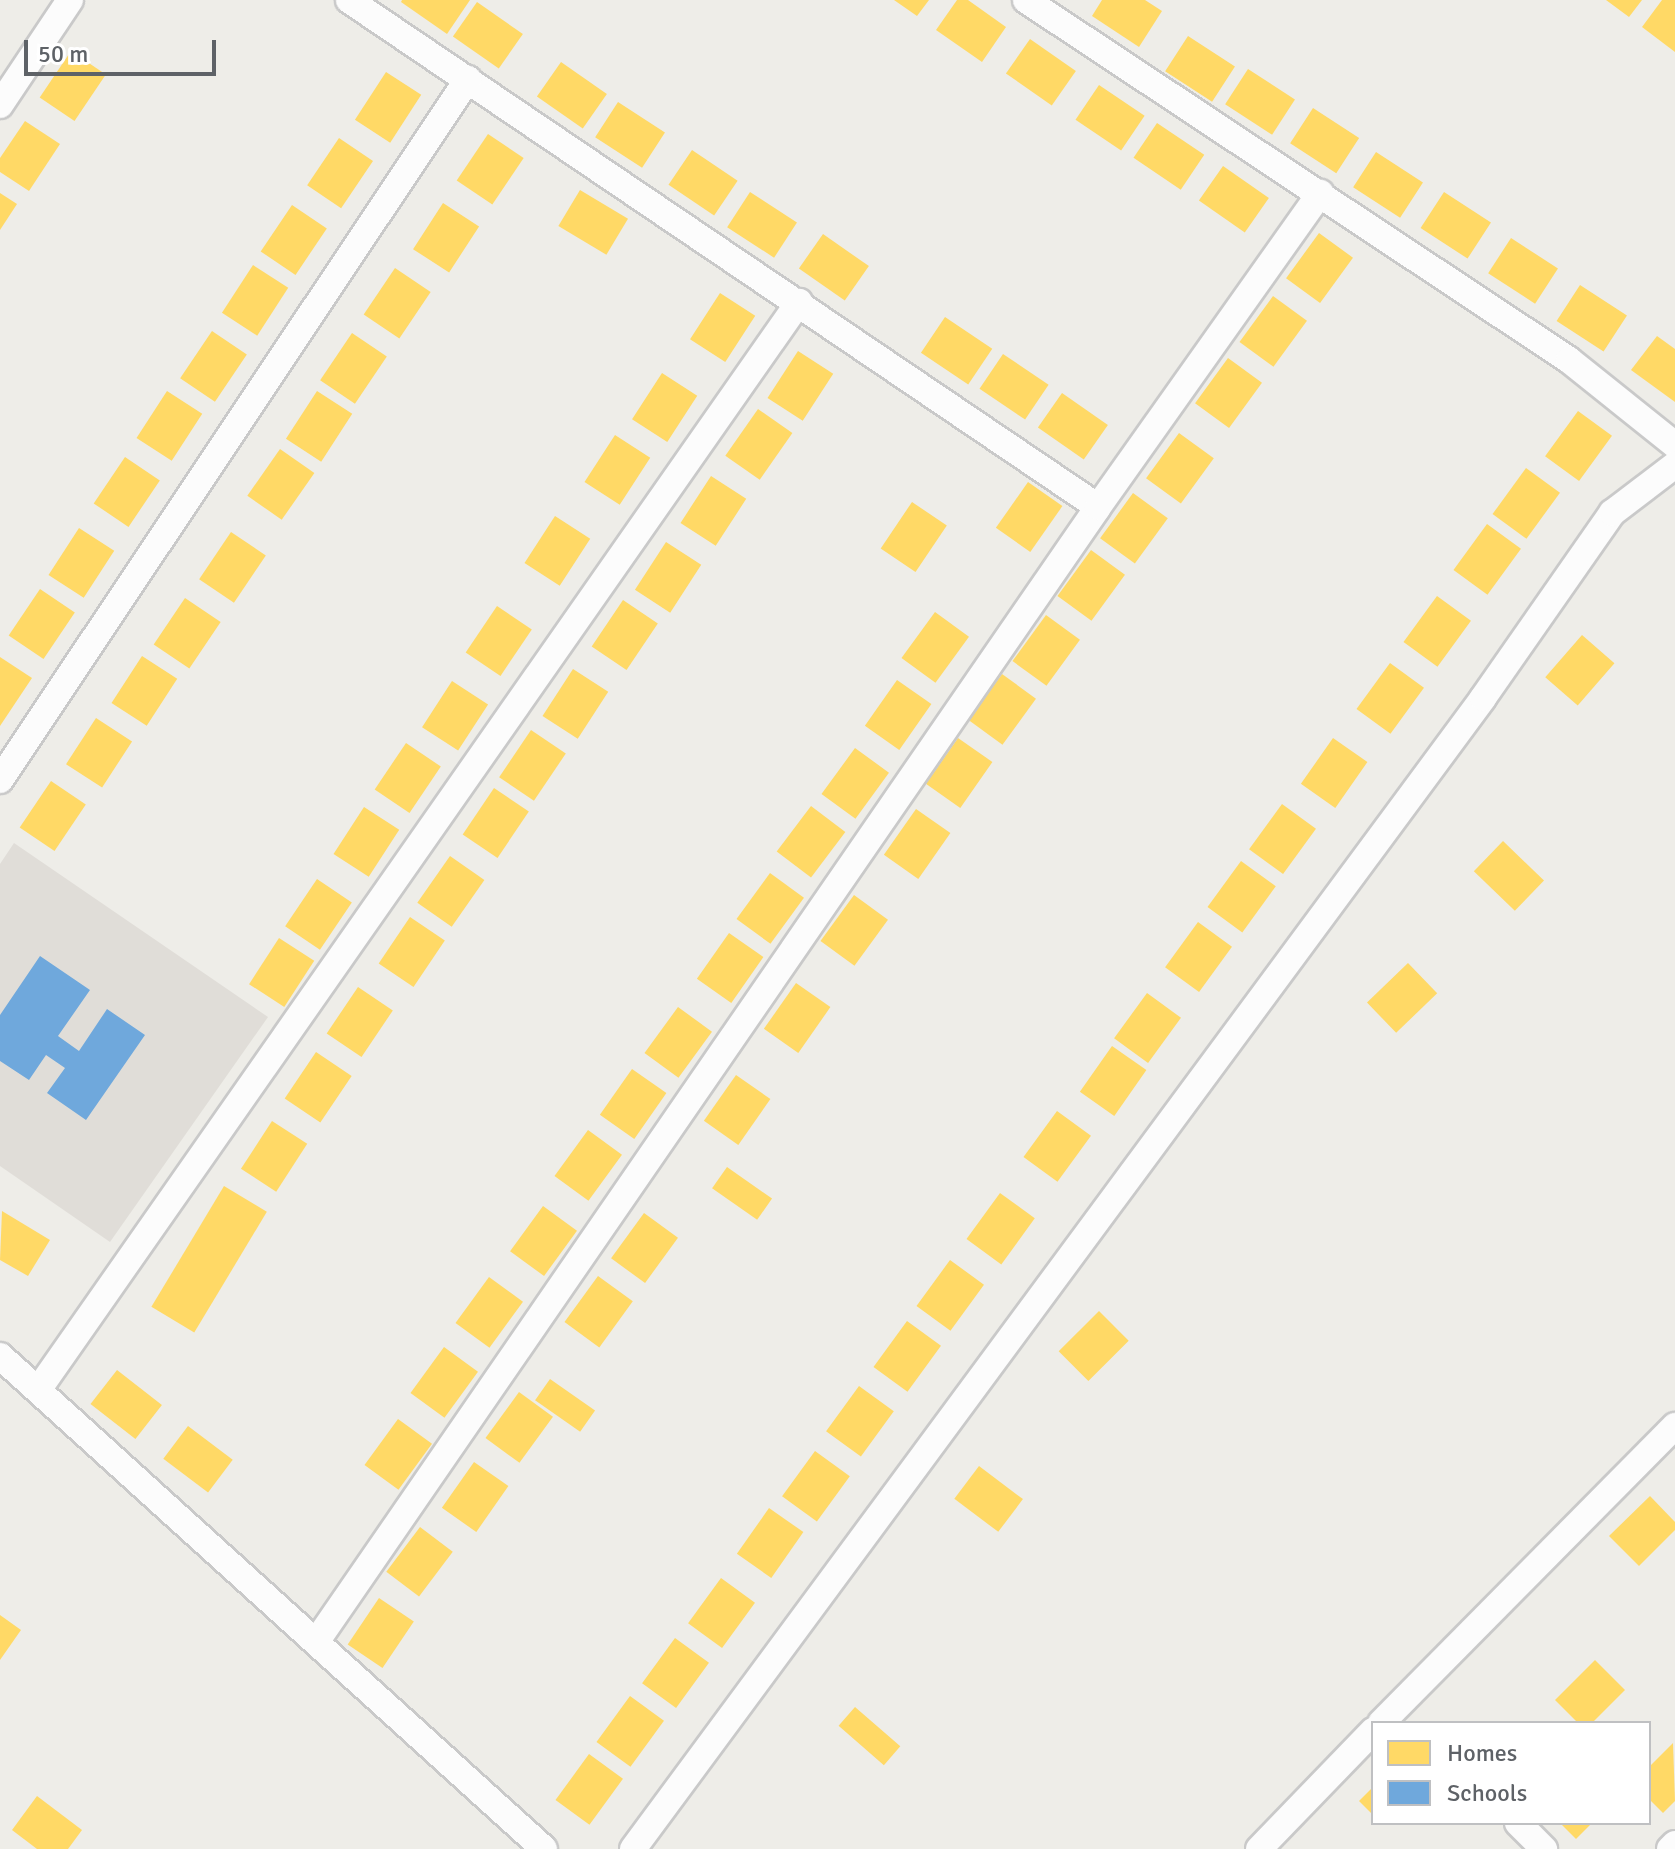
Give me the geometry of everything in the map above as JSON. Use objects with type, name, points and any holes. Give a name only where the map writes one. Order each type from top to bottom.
[{"type":"street","points":[[0,105],[70,0]]},
{"type":"street","points":[[349,0],[1098,507]]},
{"type":"street","points":[[1026,0],[1569,360],[1675,445]]},
{"type":"street","points":[[0,780],[468,79]]},
{"type":"street","points":[[316,1642],[1098,507],[1320,193]]},
{"type":"street","points":[[38,1390],[799,302]]},
{"type":"street","points":[[633,1849],[1483,698],[1612,513],[1675,465]]},
{"type":"street","points":[[0,1356],[544,1849]]},
{"type":"street","points":[[1399,1717],[1675,1426]]},
{"type":"street","points":[[1259,1849],[1371,1733]]},
{"type":"street","points":[[1520,1825],[1544,1849]]},
{"type":"street","points":[[1670,1849],[1675,1844]]},
{"type":"shaded area","points":[[14,843],[268,1017],[110,1242],[0,1166],[0,864]]},
{"type":"building: Homes","points":[[402,0],[470,0],[447,34]]},
{"type":"building: Homes","points":[[894,0],[929,0],[917,16]]},
{"type":"building: Homes","points":[[957,0],[968,0],[1006,27],[982,62],[936,30]]},
{"type":"building: Homes","points":[[1102,0],[1145,0],[1162,11],[1139,47],[1092,16]]},
{"type":"building: Homes","points":[[1606,0],[1642,0],[1629,17]]},
{"type":"building: Homes","points":[[1662,0],[1675,0],[1675,52],[1642,27]]},
{"type":"building: Homes","points":[[477,2],[523,34],[499,69],[453,36]]},
{"type":"building: Homes","points":[[1188,36],[1235,66],[1212,102],[1165,71]]},
{"type":"building: Homes","points":[[1030,39],[1076,71],[1052,106],[1006,73]]},
{"type":"building: Homes","points":[[71,51],[106,74],[75,121],[40,97]]},
{"type":"building: Homes","points":[[561,62],[607,94],[583,129],[537,96]]},
{"type":"building: Homes","points":[[1248,69],[1295,99],[1272,135],[1225,104]]},
{"type":"building: Homes","points":[[386,72],[421,95],[390,143],[355,120]]},
{"type":"building: Homes","points":[[1099,85],[1145,116],[1121,151],[1076,120]]},
{"type":"building: Homes","points":[[618,102],[665,132],[642,168],[595,137]]},
{"type":"building: Homes","points":[[1313,108],[1359,138],[1336,173],[1290,143]]},
{"type":"building: Homes","points":[[25,121],[60,144],[29,191],[0,172],[0,158]]},
{"type":"building: Homes","points":[[1157,123],[1204,155],[1181,190],[1134,158]]},
{"type":"building: Homes","points":[[488,134],[524,158],[492,204],[457,180]]},
{"type":"building: Homes","points":[[339,138],[373,161],[341,208],[307,185]]},
{"type":"building: Homes","points":[[692,150],[738,181],[714,216],[669,185]]},
{"type":"building: Homes","points":[[1376,152],[1423,182],[1400,218],[1353,187]]},
{"type":"building: Homes","points":[[1223,166],[1269,198],[1245,233],[1199,200]]},
{"type":"building: Homes","points":[[580,190],[628,219],[606,255],[558,226]]},
{"type":"building: Homes","points":[[750,192],[797,222],[774,258],[727,227]]},
{"type":"building: Homes","points":[[1444,192],[1491,222],[1468,259],[1421,228]]},
{"type":"building: Homes","points":[[0,193],[17,204],[0,230]]},
{"type":"building: Homes","points":[[443,203],[479,226],[449,273],[413,249]]},
{"type":"building: Homes","points":[[292,205],[327,228],[296,275],[261,251]]},
{"type":"building: Homes","points":[[1319,233],[1353,258],[1320,303],[1286,278]]},
{"type":"building: Homes","points":[[823,234],[869,266],[845,301],[799,268]]},
{"type":"building: Homes","points":[[1511,238],[1558,268],[1535,304],[1488,273]]},
{"type":"building: Homes","points":[[253,265],[288,288],[257,336],[222,313]]},
{"type":"building: Homes","points":[[395,268],[431,292],[399,338],[364,314]]},
{"type":"building: Homes","points":[[1580,285],[1627,315],[1604,352],[1557,321]]},
{"type":"building: Homes","points":[[720,293],[755,316],[725,362],[690,339]]},
{"type":"building: Homes","points":[[1273,296],[1307,321],[1273,367],[1239,342]]},
{"type":"building: Homes","points":[[945,317],[992,349],[968,385],[921,353]]},
{"type":"building: Homes","points":[[212,331],[247,354],[215,402],[180,378]]},
{"type":"building: Homes","points":[[352,333],[387,356],[355,404],[320,380]]},
{"type":"building: Homes","points":[[1657,336],[1675,349],[1675,402],[1631,370]]},
{"type":"building: Homes","points":[[798,351],[833,374],[803,421],[768,398]]},
{"type":"building: Homes","points":[[1003,354],[1049,385],[1025,420],[980,389]]},
{"type":"building: Homes","points":[[1228,358],[1262,383],[1229,428],[1195,403]]},
{"type":"building: Homes","points":[[662,373],[697,396],[667,442],[632,419]]},
{"type":"building: Homes","points":[[167,391],[202,414],[172,461],[137,438]]},
{"type":"building: Homes","points":[[317,391],[352,414],[321,462],[286,439]]},
{"type":"building: Homes","points":[[1062,393],[1108,425],[1084,460],[1038,427]]},
{"type":"building: Homes","points":[[758,409],[792,433],[760,480],[725,456]]},
{"type":"building: Homes","points":[[1578,411],[1612,436],[1579,481],[1545,456]]},
{"type":"building: Homes","points":[[1179,433],[1214,458],[1181,504],[1146,478]]},
{"type":"building: Homes","points":[[615,435],[650,458],[620,505],[585,482]]},
{"type":"building: Homes","points":[[280,449],[314,473],[282,520],[247,496]]},
{"type":"building: Homes","points":[[125,457],[160,480],[129,527],[94,503]]},
{"type":"building: Homes","points":[[1526,468],[1560,493],[1526,539],[1492,514]]},
{"type":"building: Homes","points":[[711,476],[746,499],[716,546],[681,523]]},
{"type":"building: Homes","points":[[1028,482],[1062,506],[1030,552],[996,528]]},
{"type":"building: Homes","points":[[1133,493],[1168,518],[1135,564],[1100,538]]},
{"type":"building: Homes","points":[[912,502],[947,525],[916,572],[881,548]]},
{"type":"building: Homes","points":[[555,516],[590,539],[560,586],[525,563]]},
{"type":"building: Homes","points":[[1487,524],[1521,549],[1487,595],[1453,570]]},
{"type":"building: Homes","points":[[79,528],[114,551],[84,598],[49,575]]},
{"type":"building: Homes","points":[[231,532],[266,555],[234,603],[199,579]]},
{"type":"building: Homes","points":[[666,542],[701,565],[670,613],[635,590]]},
{"type":"building: Homes","points":[[1091,550],[1125,575],[1091,621],[1057,596]]},
{"type":"building: Homes","points":[[40,589],[75,612],[44,659],[9,635]]},
{"type":"building: Homes","points":[[1437,596],[1471,621],[1437,667],[1403,642]]},
{"type":"building: Homes","points":[[185,598],[221,622],[189,668],[154,644]]},
{"type":"building: Homes","points":[[623,600],[658,623],[627,670],[592,646]]},
{"type":"building: Homes","points":[[497,606],[532,629],[501,676],[466,652]]},
{"type":"building: Homes","points":[[935,612],[969,637],[935,683],[901,658]]},
{"type":"building: Homes","points":[[1046,615],[1080,640],[1046,686],[1012,661]]},
{"type":"building: Homes","points":[[1582,635],[1614,663],[1578,705],[1545,677]]},
{"type":"building: Homes","points":[[142,656],[177,679],[147,726],[112,703]]},
{"type":"building: Homes","points":[[0,657],[32,678],[0,726]]},
{"type":"building: Homes","points":[[1390,663],[1424,688],[1390,734],[1356,709]]},
{"type":"building: Homes","points":[[573,669],[608,692],[578,739],[543,716]]},
{"type":"building: Homes","points":[[1002,674],[1036,699],[1002,745],[968,720]]},
{"type":"building: Homes","points":[[897,680],[931,704],[899,750],[865,726]]},
{"type":"building: Homes","points":[[452,681],[488,704],[458,751],[422,727]]},
{"type":"building: Homes","points":[[96,718],[132,741],[102,788],[66,764]]},
{"type":"building: Homes","points":[[531,730],[566,753],[534,801],[499,777]]},
{"type":"building: Homes","points":[[958,738],[992,762],[960,808],[926,784]]},
{"type":"building: Homes","points":[[1333,738],[1367,762],[1335,808],[1301,784]]},
{"type":"building: Homes","points":[[406,743],[441,766],[410,813],[375,789]]},
{"type":"building: Homes","points":[[855,748],[889,773],[855,819],[821,794]]},
{"type":"building: Homes","points":[[51,781],[86,804],[55,851],[20,827]]},
{"type":"building: Homes","points":[[494,788],[529,811],[498,858],[463,834]]},
{"type":"building: Homes","points":[[1282,804],[1316,829],[1283,874],[1249,849]]},
{"type":"building: Homes","points":[[811,806],[845,832],[811,877],[777,852]]},
{"type":"building: Homes","points":[[364,807],[399,830],[369,877],[334,854]]},
{"type":"building: Homes","points":[[916,809],[950,833],[918,879],[884,855]]},
{"type":"building: Homes","points":[[1503,841],[1544,881],[1515,911],[1474,871]]},
{"type":"building: Homes","points":[[450,856],[484,880],[452,927],[417,903]]},
{"type":"building: Homes","points":[[1241,861],[1276,886],[1242,932],[1207,907]]},
{"type":"building: Homes","points":[[770,873],[804,898],[770,944],[736,919]]},
{"type":"building: Homes","points":[[317,879],[352,902],[320,950],[285,926]]},
{"type":"building: Homes","points":[[854,895],[888,920],[854,966],[820,941]]},
{"type":"building: Homes","points":[[410,917],[445,940],[414,987],[379,963]]},
{"type":"building: Homes","points":[[1198,922],[1232,947],[1199,992],[1165,967]]},
{"type":"building: Homes","points":[[729,933],[763,957],[731,1003],[697,979]]},
{"type":"building: Homes","points":[[279,938],[314,961],[284,1007],[249,984]]},
{"type":"building: Homes","points":[[1408,963],[1437,993],[1396,1033],[1367,1003]]},
{"type":"building: Homes","points":[[796,983],[830,1007],[798,1053],[764,1029]]},
{"type":"building: Homes","points":[[358,987],[393,1010],[362,1057],[327,1033]]},
{"type":"building: Homes","points":[[1147,993],[1181,1018],[1148,1063],[1114,1038]]},
{"type":"building: Homes","points":[[678,1007],[712,1032],[678,1078],[644,1053]]},
{"type":"building: Homes","points":[[1112,1046],[1146,1070],[1114,1116],[1080,1092]]},
{"type":"building: Homes","points":[[316,1052],[352,1076],[320,1122],[285,1098]]},
{"type":"building: Homes","points":[[632,1069],[666,1093],[634,1139],[600,1115]]},
{"type":"building: Homes","points":[[736,1075],[770,1099],[738,1145],[704,1121]]},
{"type":"building: Homes","points":[[1057,1111],[1091,1136],[1057,1182],[1023,1157]]},
{"type":"building: Homes","points":[[272,1121],[307,1144],[276,1192],[241,1169]]},
{"type":"building: Homes","points":[[588,1130],[622,1155],[588,1201],[554,1176]]},
{"type":"building: Homes","points":[[727,1167],[772,1199],[757,1220],[712,1188]]},
{"type":"building: Homes","points":[[224,1186],[267,1212],[194,1333],[151,1307]]},
{"type":"building: Homes","points":[[1000,1193],[1035,1218],[1001,1264],[966,1239]]},
{"type":"building: Homes","points":[[543,1206],[577,1231],[544,1276],[510,1251]]},
{"type":"building: Homes","points":[[2,1211],[50,1240],[28,1276],[0,1260]]},
{"type":"building: Homes","points":[[644,1213],[678,1238],[645,1283],[611,1258]]},
{"type":"building: Homes","points":[[950,1260],[984,1285],[950,1331],[916,1306]]},
{"type":"building: Homes","points":[[598,1276],[633,1301],[599,1347],[564,1322]]},
{"type":"building: Homes","points":[[489,1277],[523,1302],[489,1348],[455,1323]]},
{"type":"building: Homes","points":[[1099,1311],[1129,1341],[1088,1381],[1059,1351]]},
{"type":"building: Homes","points":[[907,1321],[941,1346],[907,1392],[873,1367]]},
{"type":"building: Homes","points":[[444,1347],[478,1372],[444,1418],[410,1393]]},
{"type":"building: Homes","points":[[117,1370],[162,1405],[135,1439],[91,1404]]},
{"type":"building: Homes","points":[[550,1379],[595,1411],[580,1432],[535,1400]]},
{"type":"building: Homes","points":[[859,1386],[894,1411],[861,1457],[826,1431]]},
{"type":"building: Homes","points":[[519,1392],[553,1417],[519,1463],[485,1438]]},
{"type":"building: Homes","points":[[398,1419],[432,1444],[398,1490],[364,1465]]},
{"type":"building: Homes","points":[[188,1426],[233,1460],[208,1492],[163,1459]]},
{"type":"building: Homes","points":[[815,1451],[850,1476],[817,1522],[782,1496]]},
{"type":"building: Homes","points":[[474,1462],[508,1486],[476,1532],[442,1508]]},
{"type":"building: Homes","points":[[979,1466],[1023,1499],[998,1532],[954,1499]]},
{"type":"building: Homes","points":[[1650,1496],[1675,1522],[1675,1530],[1639,1566],[1609,1536]]},
{"type":"building: Homes","points":[[769,1508],[803,1532],[771,1578],[737,1554]]},
{"type":"building: Homes","points":[[420,1527],[453,1552],[419,1596],[386,1572]]},
{"type":"building: Homes","points":[[721,1578],[755,1603],[722,1648],[688,1623]]},
{"type":"building: Homes","points":[[379,1598],[414,1621],[383,1668],[348,1644]]},
{"type":"building: Homes","points":[[0,1615],[21,1630],[0,1660]]},
{"type":"building: Homes","points":[[675,1638],[709,1663],[676,1708],[642,1683]]},
{"type":"building: Homes","points":[[1595,1660],[1625,1690],[1594,1721],[1576,1721],[1555,1700]]},
{"type":"building: Homes","points":[[630,1696],[664,1721],[630,1767],[596,1742]]},
{"type":"building: Homes","points":[[855,1707],[900,1746],[884,1765],[839,1726]]},
{"type":"building: Homes","points":[[1673,1743],[1675,1801],[1663,1813],[1651,1801],[1651,1765]]},
{"type":"building: Homes","points":[[589,1754],[623,1779],[589,1825],[555,1800]]},
{"type":"building: Homes","points":[[1371,1789],[1371,1813],[1359,1801]]},
{"type":"building: Homes","points":[[37,1796],[82,1830],[68,1849],[37,1849],[12,1830]]},
{"type":"building: Homes","points":[[1562,1825],[1590,1825],[1576,1839]]},
{"type":"building: Schools","points":[[40,956],[90,990],[58,1036],[79,1051],[107,1009],[145,1035],[86,1120],[47,1093],[65,1068],[46,1055],[29,1080],[0,1061],[0,1015]]}]
